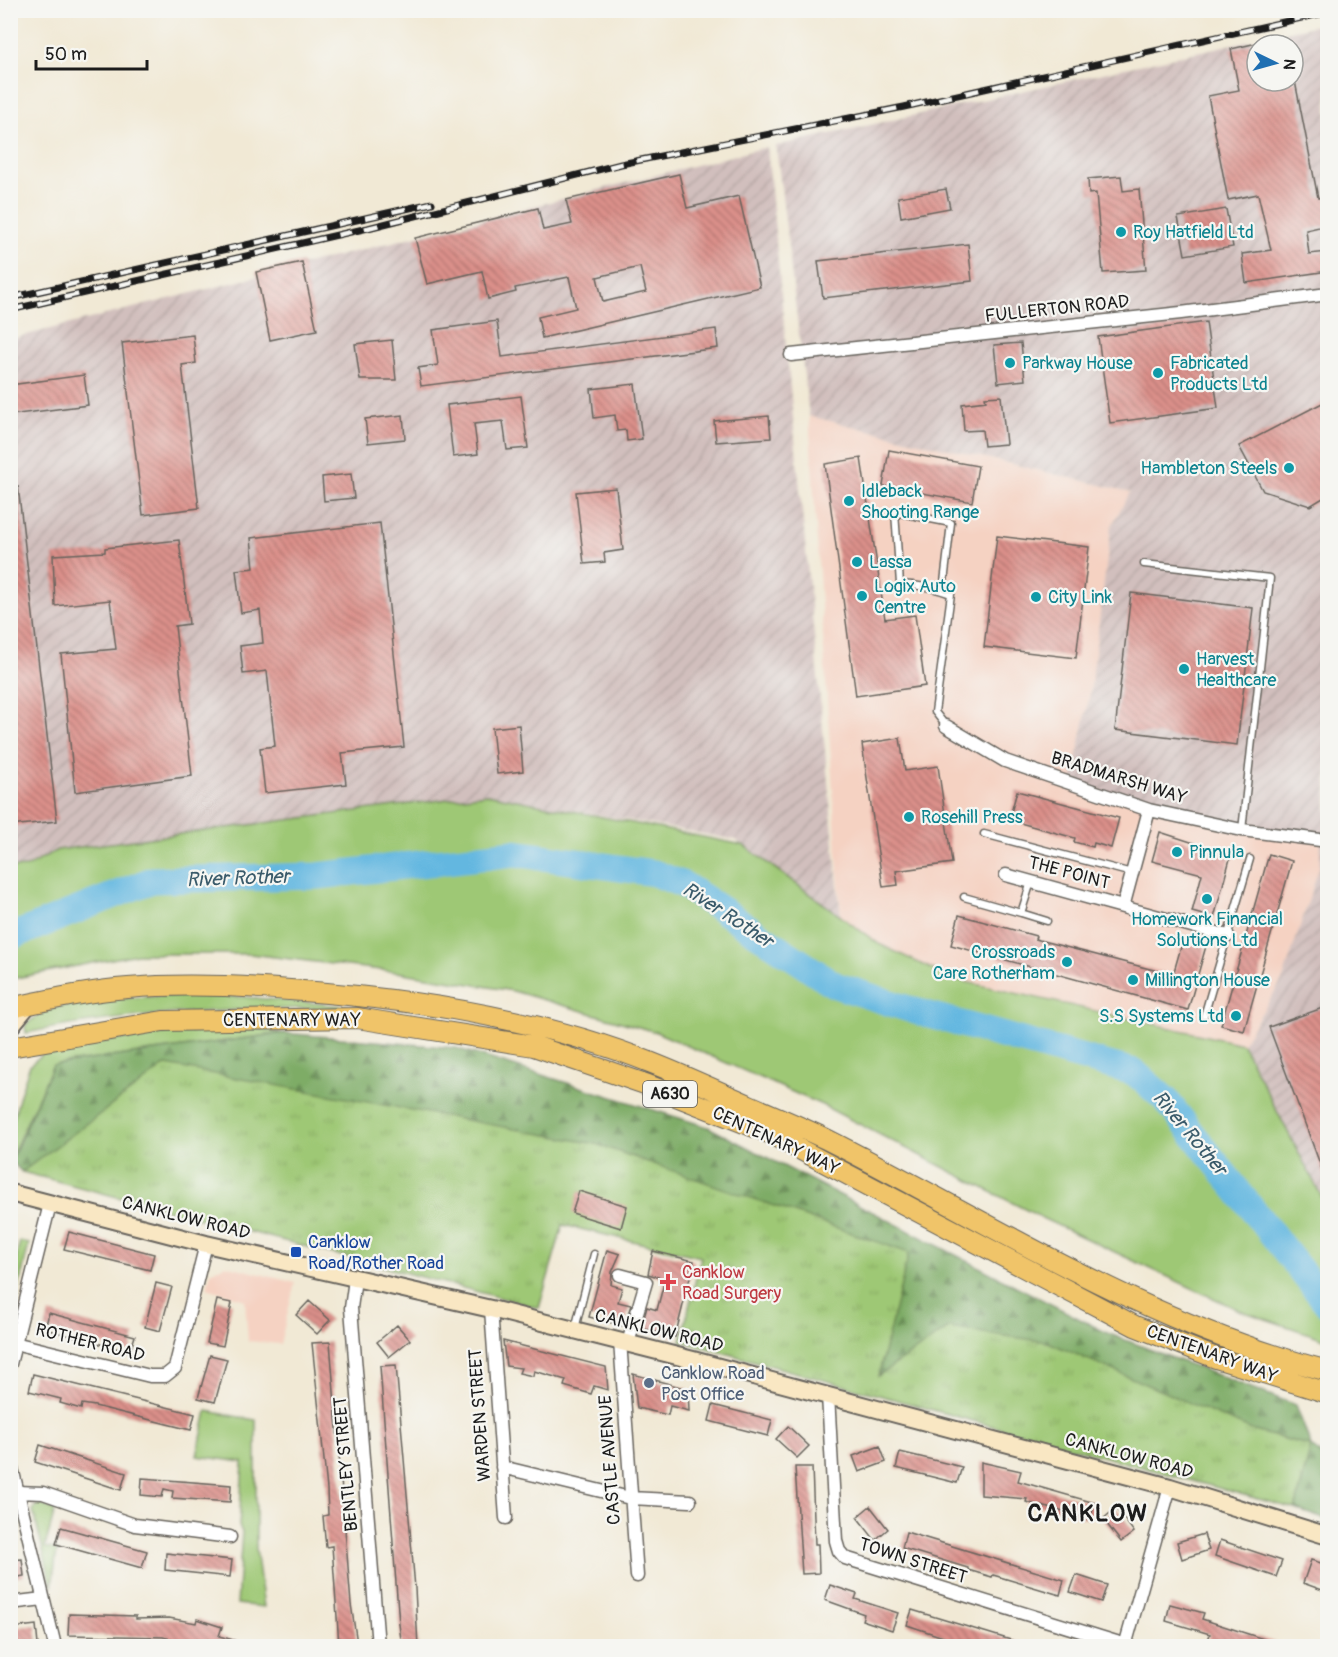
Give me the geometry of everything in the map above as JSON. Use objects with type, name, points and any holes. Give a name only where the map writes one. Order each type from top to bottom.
[{"type":"main road","name":"CENTENARY WAY","points":[[20,1006],[73,995],[129,988],[197,985],[258,987],[400,1001],[557,1033],[652,1063],[824,1138],[1076,1274],[1132,1301],[1226,1340],[1282,1359],[1328,1371]]},
{"type":"main road","name":"CENTENARY WAY","points":[[10,1047],[163,1021],[357,1018],[534,1046],[648,1085],[767,1132],[1135,1326],[1278,1380],[1328,1393]]},
{"type":"street","name":"FULLERTON ROAD","points":[[791,355],[1181,314],[1328,294]]},
{"type":"street","name":"BRADMARSH WAY","points":[[946,726],[1005,761],[1149,810],[1242,830],[1328,841]]},
{"type":"street","name":"THE POINT","points":[[1123,907],[1149,810]]},
{"type":"street","name":"THE POINT","points":[[1006,875],[1228,936]]},
{"type":"street","points":[[10,1027],[20,1006]]},
{"type":"street","name":"CANKLOW ROAD","points":[[10,1193],[206,1244],[491,1309],[828,1395],[1170,1487],[1328,1536]]},
{"type":"street","points":[[10,1364],[13,1342],[50,1204]]},
{"type":"street","name":"ROTHER ROAD","points":[[13,1342],[150,1376],[165,1376],[175,1368],[206,1244]]},
{"type":"street","points":[[620,1275],[646,1282],[624,1342]]},
{"type":"street","name":"BENTLEY STREET","points":[[355,1279],[351,1308],[378,1647]]},
{"type":"street","name":"WARDEN STREET","points":[[491,1309],[506,1518]]},
{"type":"street","name":"CASTLE AVENUE","points":[[624,1342],[630,1498],[638,1576]]},
{"type":"street","name":"TOWN STREET","points":[[828,1395],[836,1541],[839,1551],[846,1558],[854,1563],[1126,1646]]},
{"type":"street","points":[[11,1466],[55,1647]]},
{"type":"street","points":[[502,1467],[630,1498],[690,1501]]},
{"type":"street","points":[[1126,1646],[1170,1487]]},
{"type":"street","points":[[17,1492],[43,1492],[135,1525],[230,1536]]},
{"type":"street","points":[[10,1603],[43,1599]]},
{"type":"lane","points":[[943,591],[951,523],[895,513],[900,584],[931,586],[943,591],[951,594],[935,712],[946,726]]},
{"type":"lane","points":[[1144,564],[1270,578],[1242,830]]},
{"type":"lane","points":[[984,834],[1132,874]]},
{"type":"lane","points":[[1204,1016],[1250,859]]},
{"type":"lane","points":[[1022,913],[1031,881]]},
{"type":"lane","points":[[964,897],[1047,921]]},
{"type":"lane","points":[[575,1330],[594,1254]]},
{"type":"shaded area","points":[[1327,23],[1327,1207],[1242,1044],[1283,979],[1319,868],[1321,841],[1242,830],[1071,785],[1090,694],[1111,527],[1130,492],[809,416],[776,146],[1245,41],[1245,93],[1305,93],[1305,33],[1282,33]]},
{"type":"shaded area","points":[[767,147],[841,917],[736,840],[487,794],[57,850],[27,867],[11,868],[11,339]]},
{"type":"shaded area","points":[[809,416],[1130,492],[1111,527],[1090,694],[1071,785],[1321,841],[1319,868],[1283,979],[1242,1044],[953,979],[879,944],[841,917]]},
{"type":"shaded area","points":[[225,1265],[295,1283],[280,1344],[248,1341],[245,1300],[207,1288],[211,1272]]},
{"type":"green space","points":[[487,794],[743,845],[879,944],[953,979],[1242,1044],[1327,1207],[1327,1340],[1239,1310],[1044,1219],[822,1105],[656,1032],[513,991],[397,972],[250,954],[137,954],[11,979],[11,868],[27,867],[57,850]]},
{"type":"green space","points":[[184,995],[243,997],[368,1008],[239,1010],[153,1015],[68,1025],[26,1033],[25,1025],[44,1012],[58,1007],[112,999]]},
{"type":"green space","points":[[255,1028],[283,1033],[53,1065],[11,1157],[11,1128],[30,1065],[49,1049],[171,1032]]},
{"type":"green space","points":[[283,1033],[456,1048],[708,1127],[1107,1333],[1296,1405],[1311,1446],[1254,1431],[949,1328],[878,1376],[908,1253],[166,1065],[22,1172],[11,1161],[53,1065]]},
{"type":"green space","points":[[166,1065],[596,1144],[909,1253],[878,1376],[949,1328],[1048,1342],[1254,1431],[1311,1446],[1295,1509],[681,1341],[701,1257],[563,1225],[539,1308],[22,1172]]},
{"type":"green space","points":[[20,1241],[29,1244],[11,1320],[11,1280]]},
{"type":"green space","points":[[207,1411],[256,1420],[256,1549],[264,1607],[237,1604],[242,1532],[239,1526],[243,1462],[197,1456]]},
{"type":"green space","points":[[1311,1446],[1327,1461],[1327,1520],[1295,1509]]},
{"type":"green space","points":[[39,1504],[55,1510],[45,1547],[57,1550],[52,1587],[33,1510]]},
{"type":"building","points":[[1245,46],[1245,93],[1297,93],[1318,198],[1328,196],[1328,225],[1306,230],[1309,254],[1328,252],[1328,271],[1246,283],[1242,254],[1271,250],[1258,194],[1228,200],[1208,96],[1239,90],[1231,49]]},
{"type":"building","points":[[679,174],[687,208],[739,196],[760,287],[542,338],[538,317],[576,308],[569,277],[515,288],[516,292],[488,299],[482,271],[427,284],[415,238],[538,208],[543,230],[572,224],[566,200]],"holes":[[[640,267],[646,292],[603,302],[597,277]]]},
{"type":"building","name":"Roy Hatfield Ltd","points":[[1121,176],[1123,191],[1139,189],[1146,270],[1103,273],[1096,193],[1089,194],[1088,179]]},
{"type":"building","points":[[946,189],[950,208],[901,217],[898,197]]},
{"type":"building","points":[[1226,209],[1233,247],[1185,255],[1178,217]]},
{"type":"building","points":[[968,244],[972,281],[823,298],[818,261]]},
{"type":"building","points":[[302,262],[317,330],[270,340],[256,272]]},
{"type":"building","points":[[497,321],[502,357],[716,329],[718,348],[421,386],[418,368],[438,365],[433,330]]},
{"type":"building","name":"Fabricated Products Ltd","points":[[1206,322],[1218,408],[1110,423],[1098,337]]},
{"type":"building","points":[[193,335],[196,363],[182,365],[199,508],[143,515],[122,343]]},
{"type":"building","points":[[392,340],[396,380],[360,380],[355,344]]},
{"type":"building","name":"Parkway House","points":[[1021,343],[1025,380],[998,383],[994,345]]},
{"type":"building","points":[[84,375],[88,405],[10,415],[10,385]]},
{"type":"building","points":[[635,384],[642,439],[627,441],[626,430],[617,431],[615,415],[594,418],[591,389]]},
{"type":"building","points":[[521,396],[528,448],[507,450],[503,421],[474,424],[478,454],[453,457],[447,405]]},
{"type":"building","points":[[1001,396],[1006,444],[984,446],[982,430],[964,431],[962,404],[986,401],[985,397]]},
{"type":"building","name":"Hambleton Steels","points":[[1328,400],[1328,495],[1310,506],[1263,491],[1239,446]]},
{"type":"building","points":[[403,415],[405,439],[368,443],[365,419]]},
{"type":"building","points":[[769,416],[771,438],[716,442],[714,421]]},
{"type":"building","points":[[889,450],[978,466],[972,502],[883,486]]},
{"type":"building","points":[[861,458],[885,619],[915,615],[925,686],[856,696],[825,464]]},
{"type":"building","points":[[351,474],[354,498],[324,501],[322,477]]},
{"type":"building","points":[[10,486],[18,486],[57,821],[10,826]]},
{"type":"building","points":[[616,488],[623,550],[604,553],[605,562],[584,564],[576,492]]},
{"type":"building","points":[[380,523],[404,747],[342,753],[346,784],[265,793],[260,748],[275,746],[267,671],[243,674],[240,646],[263,643],[260,610],[241,613],[236,570],[254,568],[251,538]]},
{"type":"building","name":"City Link","points":[[997,536],[1089,547],[1076,658],[984,647]]},
{"type":"building","points":[[179,540],[189,624],[175,626],[192,776],[75,792],[61,654],[116,649],[110,600],[55,606],[53,555],[105,552],[105,548]]},
{"type":"building","name":"Harvest Healthcare","points":[[1131,593],[1253,608],[1237,745],[1115,730]]},
{"type":"building","points":[[519,725],[523,771],[497,774],[492,728]]},
{"type":"building","name":"Rosehill Press","points":[[900,738],[905,771],[938,766],[952,863],[896,871],[898,885],[883,887],[862,744]]},
{"type":"building","points":[[1017,791],[1119,818],[1111,848],[1094,843],[1093,847],[1074,842],[1075,838],[1009,820]]},
{"type":"building","points":[[1160,832],[1231,855],[1214,918],[1192,912],[1202,874],[1152,861]]},
{"type":"building","points":[[1269,854],[1292,861],[1244,1031],[1221,1025]]},
{"type":"building","points":[[959,915],[1036,936],[1035,939],[1173,975],[1183,940],[1206,946],[1188,1010],[951,945]]},
{"type":"building","points":[[1328,1006],[1328,1180],[1326,1180],[1269,1027]]},
{"type":"building","points":[[579,1191],[627,1206],[621,1228],[572,1213]]},
{"type":"building","points":[[69,1232],[154,1254],[150,1270],[64,1249]]},
{"type":"building","points":[[607,1250],[620,1254],[612,1272],[611,1285],[622,1288],[618,1302],[631,1305],[624,1326],[589,1317]]},
{"type":"building","points":[[653,1251],[694,1261],[675,1337],[641,1328],[647,1307],[657,1310],[665,1279],[648,1274]]},
{"type":"building","points":[[156,1283],[172,1287],[160,1331],[145,1327]]},
{"type":"building","points":[[217,1300],[232,1303],[223,1346],[207,1343]]},
{"type":"building","points":[[309,1301],[330,1320],[317,1334],[296,1315]]},
{"type":"building","points":[[49,1313],[135,1336],[130,1352],[45,1329]]},
{"type":"building","points":[[397,1325],[410,1340],[389,1357],[377,1342]]},
{"type":"building","points":[[503,1341],[606,1367],[608,1390],[594,1386],[591,1394],[564,1386],[566,1380],[534,1371],[533,1376],[519,1373],[521,1368],[506,1366]]},
{"type":"building","points":[[330,1342],[351,1604],[357,1643],[339,1645],[332,1546],[326,1547],[323,1516],[328,1515],[327,1489],[312,1343]]},
{"type":"building","points":[[210,1355],[227,1359],[215,1402],[198,1398]]},
{"type":"building","points":[[396,1365],[418,1647],[402,1647],[399,1624],[380,1366]]},
{"type":"building","points":[[33,1374],[195,1414],[191,1430],[95,1406],[82,1404],[81,1409],[60,1403],[61,1399],[29,1391]]},
{"type":"building","points":[[633,1374],[688,1389],[689,1411],[670,1406],[668,1415],[637,1408]]},
{"type":"building","points":[[713,1405],[772,1420],[768,1436],[709,1421]]},
{"type":"building","points":[[788,1426],[809,1446],[797,1458],[776,1439]]},
{"type":"building","points":[[40,1445],[126,1473],[121,1490],[35,1462]]},
{"type":"building","points":[[880,1446],[886,1462],[859,1472],[853,1456]]},
{"type":"building","points":[[900,1452],[962,1467],[957,1483],[896,1468]]},
{"type":"building","points":[[981,1462],[1021,1471],[1018,1481],[1095,1503],[1090,1519],[1026,1502],[1027,1499],[981,1495]]},
{"type":"building","points":[[795,1467],[812,1467],[815,1544],[818,1544],[819,1573],[802,1574]]},
{"type":"building","points":[[142,1478],[231,1485],[230,1502],[172,1498],[173,1491],[164,1489],[162,1497],[141,1495]]},
{"type":"building","points":[[870,1506],[888,1529],[875,1540],[857,1517]]},
{"type":"building","points":[[1116,1508],[1134,1532],[1121,1542],[1103,1519]]},
{"type":"building","points":[[61,1527],[147,1551],[142,1568],[56,1544]]},
{"type":"building","points":[[906,1532],[1064,1580],[1060,1595],[968,1570],[968,1568],[902,1548]]},
{"type":"building","points":[[1204,1534],[1209,1550],[1182,1559],[1177,1542]]},
{"type":"building","points":[[1220,1540],[1282,1561],[1276,1577],[1215,1556]]},
{"type":"building","points":[[166,1553],[232,1560],[230,1577],[165,1570]]},
{"type":"building","points":[[22,1559],[24,1576],[13,1578],[11,1560]]},
{"type":"building","points":[[1311,1560],[1328,1565],[1325,1591],[1303,1583]]},
{"type":"building","points":[[1076,1575],[1107,1585],[1101,1602],[1070,1592]]},
{"type":"building","points":[[830,1585],[857,1594],[855,1599],[898,1613],[892,1630],[862,1620],[864,1614],[825,1600]]},
{"type":"building","points":[[1170,1604],[1204,1613],[1202,1619],[1279,1644],[1279,1647],[1228,1647],[1208,1640],[1210,1634],[1166,1621]]},
{"type":"building","points":[[912,1610],[1024,1644],[1023,1647],[974,1647],[907,1625]]},
{"type":"building","points":[[69,1614],[136,1616],[136,1619],[169,1618],[196,1623],[197,1619],[222,1627],[219,1636],[244,1643],[244,1647],[200,1647],[163,1637],[68,1635]]},
{"type":"building","points":[[36,1625],[38,1645],[12,1646],[11,1628]]},
{"type":"waterway","name":"River Rother","points":[[10,937],[152,880],[318,876],[514,853],[654,873],[684,885],[835,985],[915,1011],[1134,1072],[1166,1100],[1328,1305]]},
{"type":"railway","points":[[10,310],[368,228],[621,164],[904,107],[1328,12]]},
{"type":"railway","points":[[10,298],[432,203]]},
{"type":"place","name":"Roy Hatfield Ltd","points":[[1121,232]]},
{"type":"place","name":"Parkway House","points":[[1010,363]]},
{"type":"place","name":"Fabricated Products Ltd","points":[[1158,373]]},
{"type":"place","name":"Hambleton Steels","points":[[1289,468]]},
{"type":"place","name":"Idleback Shooting Range","points":[[849,501]]},
{"type":"place","name":"Lassa","points":[[857,562]]},
{"type":"place","name":"Logix Auto Centre","points":[[862,596]]},
{"type":"place","name":"City Link","points":[[1036,597]]},
{"type":"place","name":"Harvest Healthcare","points":[[1184,669]]},
{"type":"place","name":"Rosehill Press","points":[[909,817]]},
{"type":"place","name":"Pinnula","points":[[1177,852]]},
{"type":"place","name":"Homework Financial Solutions Ltd","points":[[1207,899]]},
{"type":"place","name":"Crossroads Care Rotherham","points":[[1067,962]]},
{"type":"place","name":"Millington House","points":[[1133,980]]},
{"type":"place","name":"S.S Systems Ltd","points":[[1236,1016]]},
{"type":"place","name":"Canklow Road/Rother Road","points":[[296,1252]]},
{"type":"place","name":"Canklow Road Surgery","points":[[668,1282]]},
{"type":"place","name":"Canklow Road Post Office","points":[[649,1383]]},
{"type":"district","name":"CANKLOW","points":[[1088,1513]]}]
